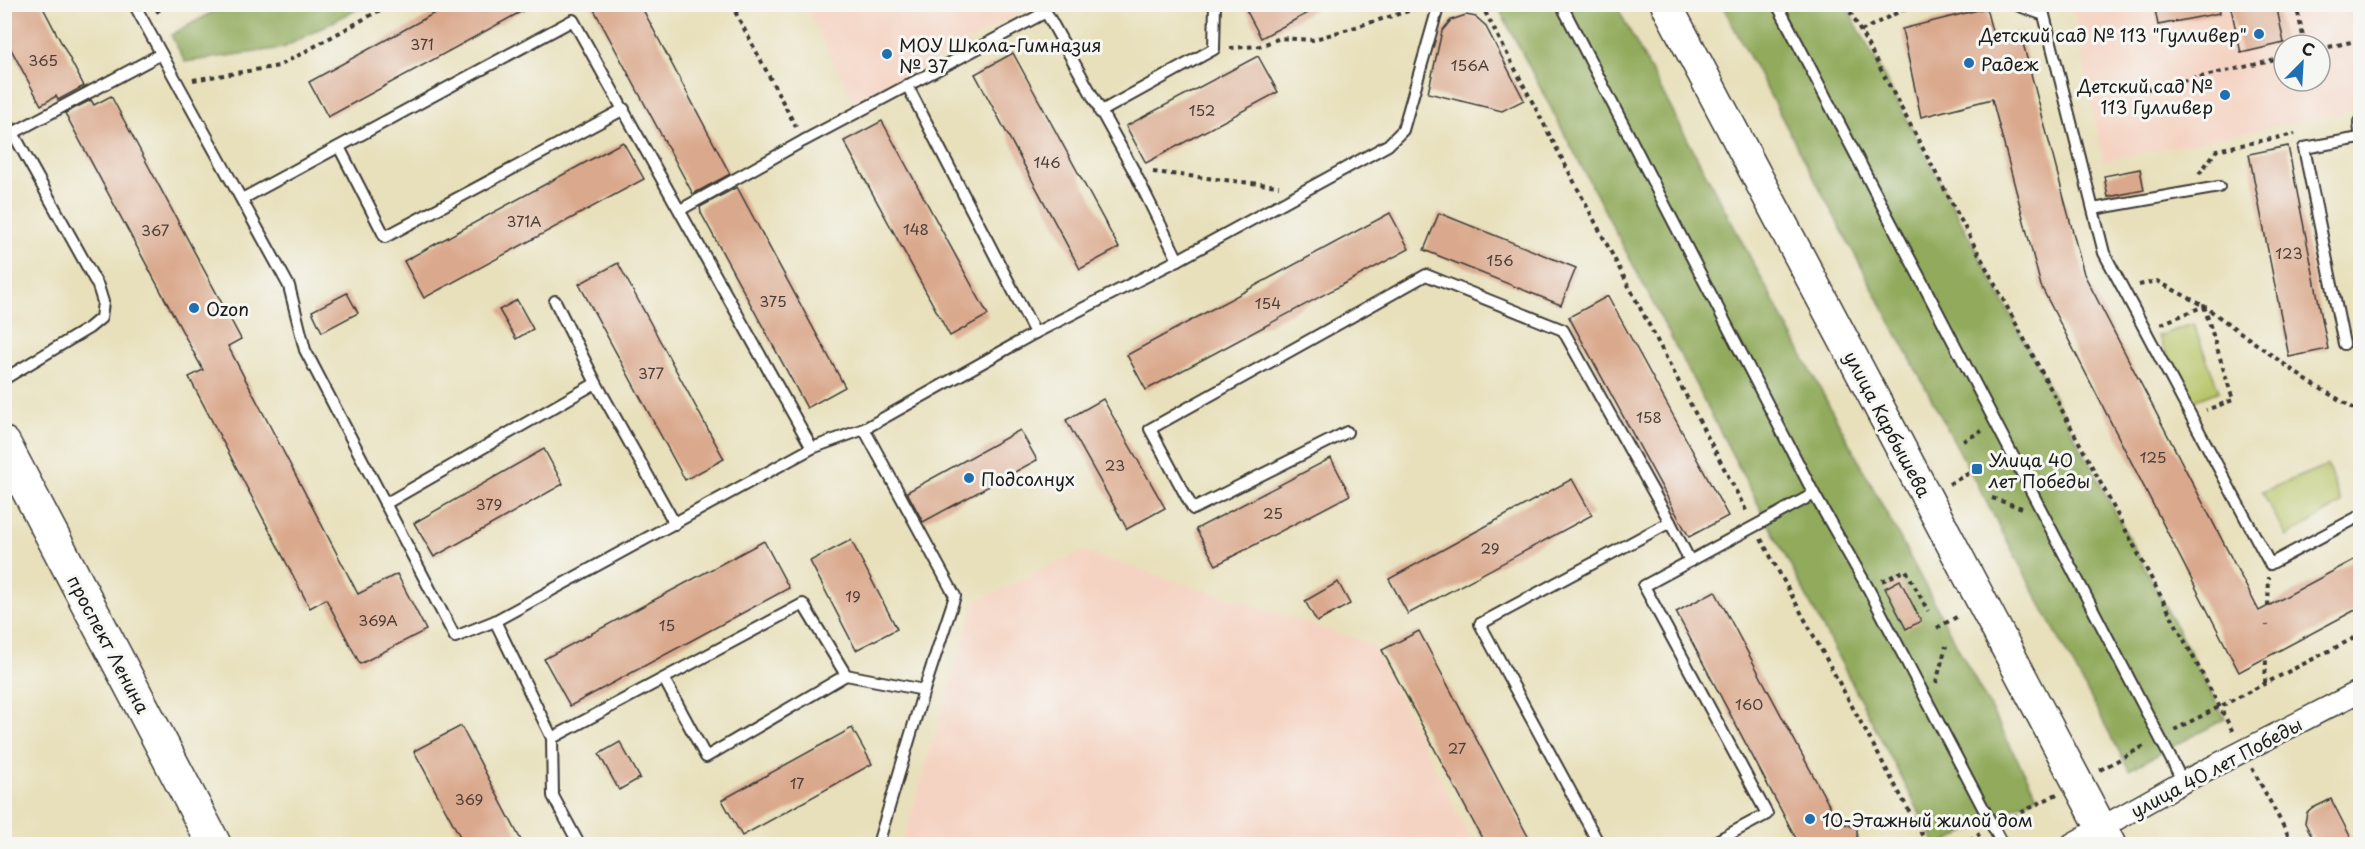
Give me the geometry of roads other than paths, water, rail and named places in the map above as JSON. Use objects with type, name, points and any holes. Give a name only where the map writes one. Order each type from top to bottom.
[{"type":"main road","name":"проспект Ленина","points":[[4,444],[214,844]]},
{"type":"street","name":"улица Карбышева","points":[[1666,4],[2106,836]]},
{"type":"street","name":"улица 40 лет Победы","points":[[2072,844],[2106,836],[2183,782],[2361,690]]},
{"type":"lane","points":[[134,4],[289,286],[305,350],[455,637],[495,621],[812,448],[864,429],[1035,333],[1178,260],[1388,145],[1403,130],[1439,4]]},
{"type":"lane","points":[[1100,112],[1214,49],[1215,4]]},
{"type":"lane","points":[[1561,4],[1814,494],[1868,588],[2002,844]]},
{"type":"lane","points":[[1777,4],[2183,782]]},
{"type":"lane","points":[[2014,4],[2044,15],[2104,253],[2270,564],[2361,516]]},
{"type":"lane","points":[[680,210],[803,141],[1046,12],[1134,171],[1178,260]]},
{"type":"lane","points":[[242,199],[573,20],[812,448]]},
{"type":"lane","points":[[14,133],[161,54]]},
{"type":"lane","points":[[907,85],[1035,333]]},
{"type":"lane","points":[[339,147],[385,237],[624,108]]},
{"type":"lane","points":[[4,117],[98,286],[103,302],[101,318],[89,328],[4,379]]},
{"type":"lane","points":[[2344,344],[2304,148],[2361,138]]},
{"type":"lane","points":[[2093,209],[2219,187]]},
{"type":"lane","points":[[1347,432],[1193,508],[1150,429],[1426,275],[1563,330],[1690,561]]},
{"type":"lane","points":[[555,301],[596,383],[675,524]]},
{"type":"lane","points":[[385,504],[596,383]]},
{"type":"lane","points":[[864,429],[955,597],[924,690],[878,844]]},
{"type":"lane","points":[[1711,844],[1767,814],[1644,586],[1814,494]]},
{"type":"lane","points":[[1599,844],[1480,624],[1670,522]]},
{"type":"lane","points":[[552,738],[803,604],[846,675]]},
{"type":"lane","points":[[495,621],[552,738],[552,796],[579,844]]},
{"type":"lane","points":[[664,679],[706,757],[846,675],[924,690]]},
{"type":"place","name":"Детский сад № 113 \"Гулливер\"","points":[[2259,34]]},
{"type":"place","name":"МОУ Школа-Гимназия № 37","points":[[887,54]]},
{"type":"place","name":"Радеж","points":[[1969,63]]},
{"type":"place","name":"Детский сад № 113 Гулливер","points":[[2225,95]]},
{"type":"place","name":"Ozon","points":[[194,308]]},
{"type":"place","name":"Улица 40 лет Победы","points":[[1977,469]]},
{"type":"place","name":"Подсолнух","points":[[969,478]]},
{"type":"place","name":"10-Этажный жилой дом","points":[[1810,819]]}]
